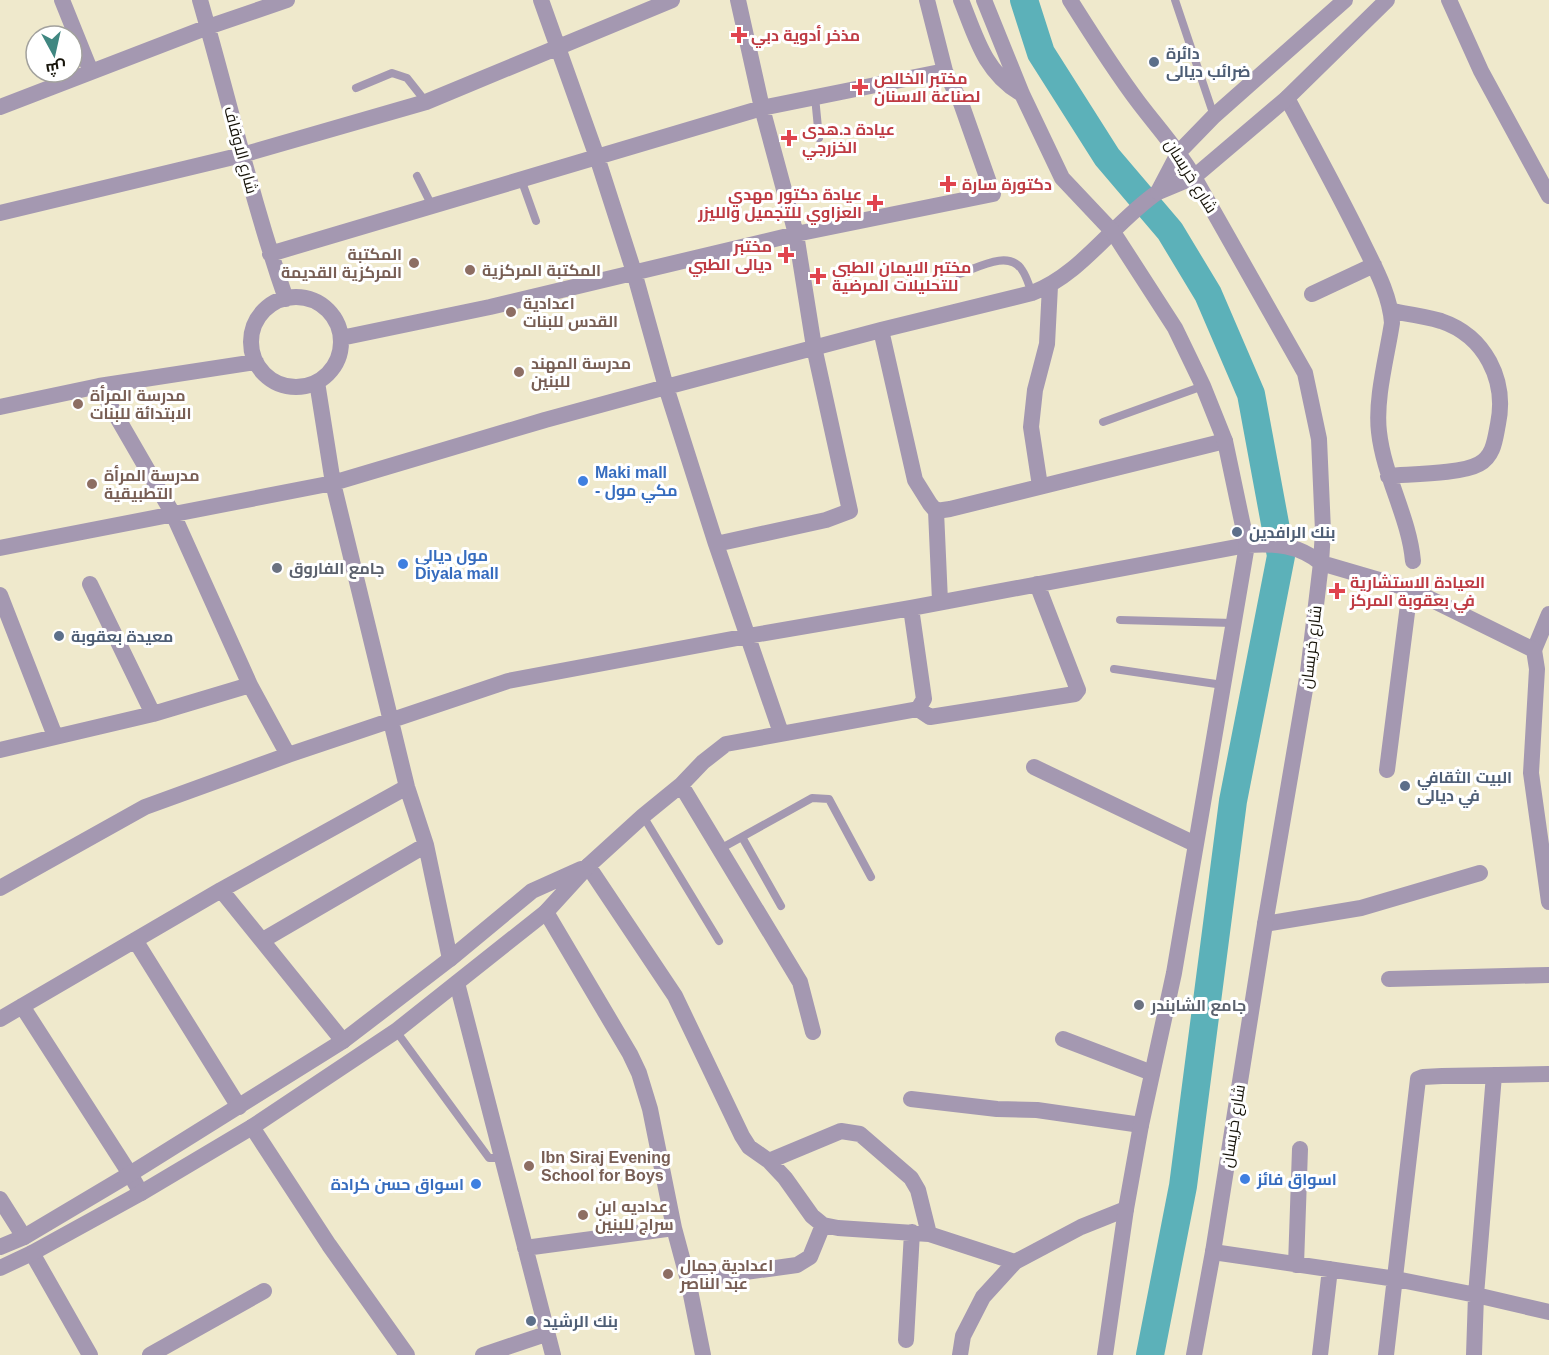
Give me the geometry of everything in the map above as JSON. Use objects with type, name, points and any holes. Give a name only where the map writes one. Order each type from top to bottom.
[{"type":"street","points":[[62,0],[90,72]]},
{"type":"street","name":"شارع الاوقاف","points":[[200,0],[270,254],[286,299]]},
{"type":"street","points":[[0,106],[208,27],[287,0]]},
{"type":"street","points":[[542,0],[597,157],[716,544],[781,734]]},
{"type":"street","points":[[0,213],[242,155],[426,102],[672,0]]},
{"type":"street","points":[[716,544],[826,520],[850,511],[814,347],[796,234],[762,108],[738,0]]},
{"type":"street","points":[[341,338],[490,307],[796,234],[993,194],[961,103],[945,70],[927,0]]},
{"type":"street","points":[[961,0],[984,57],[991,68],[1010,87],[1022,94]]},
{"type":"street","points":[[984,0],[1022,94],[1062,178],[1113,232],[1175,328],[1203,386],[1225,441],[1247,545],[1174,973],[1141,1125],[1126,1209],[1105,1355]]},
{"type":"street","name":"شارع خريسان","points":[[1070,0],[1127,87],[1179,152],[1194,177],[1305,374],[1319,439],[1323,531],[1308,672],[1194,1355]]},
{"type":"street","points":[[1158,192],[1179,152],[1214,116],[1345,0]]},
{"type":"street","points":[[0,548],[333,483],[545,420],[814,347],[1032,293],[1050,286],[1113,232],[1136,207],[1158,192],[1194,177],[1287,98],[1387,0]]},
{"type":"street","points":[[1449,0],[1481,71],[1549,196]]},
{"type":"street","points":[[270,254],[762,108],[945,70]]},
{"type":"street","points":[[1287,98],[1331,178],[1374,265],[1391,310],[1392,323],[1379,412],[1379,432],[1388,476],[1409,534],[1413,561]]},
{"type":"street","points":[[1312,294],[1374,265]]},
{"type":"street","points":[[1040,486],[1031,427],[1035,390],[1047,344],[1050,286]]},
{"type":"street","points":[[300,298],[314,301],[326,308],[335,318],[341,338],[342,346],[338,361],[329,373],[317,382],[296,387],[275,382],[264,374],[256,362],[252,349],[255,323],[263,312],[286,299],[300,298]]},
{"type":"street","points":[[1388,476],[1456,470],[1478,465],[1488,458],[1493,448],[1500,415],[1501,397],[1496,373],[1485,354],[1465,332],[1441,321],[1391,310]]},
{"type":"street","points":[[881,330],[915,480],[936,511],[940,602]]},
{"type":"street","points":[[0,407],[99,386],[256,362]]},
{"type":"street","points":[[317,382],[333,483],[407,787],[426,845],[450,959]]},
{"type":"street","points":[[99,386],[173,514],[250,685],[288,754]]},
{"type":"street","points":[[936,511],[1225,441]]},
{"type":"street","points":[[0,888],[145,807],[288,754],[508,681],[1247,545],[1267,544],[1295,548],[1310,554],[1321,563],[1410,589],[1534,650]]},
{"type":"street","points":[[90,584],[153,714]]},
{"type":"street","points":[[0,1268],[141,1193],[252,1127],[396,1031],[546,912],[588,866],[726,744],[918,709],[930,717],[1075,694],[1078,690],[1037,584]]},
{"type":"street","points":[[1387,770],[1410,589]]},
{"type":"street","points":[[0,595],[55,736]]},
{"type":"street","points":[[912,608],[924,699],[918,709]]},
{"type":"street","points":[[1549,616],[1534,650],[1537,669],[1531,773],[1549,902]]},
{"type":"street","points":[[0,750],[153,714],[250,685]]},
{"type":"street","points":[[1034,767],[1196,844]]},
{"type":"street","points":[[681,785],[800,982],[813,1032]]},
{"type":"street","points":[[0,1019],[221,890],[407,787]]},
{"type":"street","points":[[263,940],[426,845]]},
{"type":"street","points":[[0,1247],[24,1237],[130,1174],[343,1041],[450,959],[532,891],[588,866]]},
{"type":"street","points":[[588,866],[675,996],[749,1147],[769,1161],[785,1178],[812,1216],[823,1225],[838,1228],[929,1234],[1015,1262]]},
{"type":"street","points":[[1265,924],[1360,908],[1480,873]]},
{"type":"street","points":[[221,890],[343,1041]]},
{"type":"street","points":[[546,912],[639,1073],[650,1109],[703,1355]]},
{"type":"street","points":[[135,940],[240,1107]]},
{"type":"street","points":[[1389,979],[1549,975]]},
{"type":"street","points":[[457,983],[553,1355]]},
{"type":"street","points":[[22,1006],[141,1193]]},
{"type":"street","points":[[1063,1039],[1152,1073]]},
{"type":"street","points":[[1386,1355],[1418,1079],[1423,1077],[1549,1074]]},
{"type":"street","points":[[1474,1355],[1476,1294],[1494,1075]]},
{"type":"street","points":[[911,1099],[997,1109],[1037,1110],[1141,1125]]},
{"type":"street","points":[[252,1127],[329,1245],[407,1355]]},
{"type":"street","points":[[769,1161],[841,1131],[860,1134],[910,1178],[918,1190],[929,1234]]},
{"type":"street","points":[[1296,1265],[1300,1149]]},
{"type":"street","points":[[0,1199],[24,1237]]},
{"type":"street","points":[[960,1355],[963,1336],[983,1297],[1015,1262],[1081,1227],[1126,1209]]},
{"type":"street","points":[[688,1280],[797,1264],[810,1257],[823,1225]]},
{"type":"street","points":[[525,1248],[674,1228]]},
{"type":"street","points":[[906,1341],[912,1232]]},
{"type":"street","points":[[1213,1252],[1396,1279],[1476,1294],[1549,1312]]},
{"type":"street","points":[[32,1253],[90,1355]]},
{"type":"street","points":[[1320,1355],[1330,1269]]},
{"type":"street","points":[[150,1355],[264,1291]]},
{"type":"street","points":[[483,1355],[546,1334]]},
{"type":"lane","points":[[1174,0],[1214,116]]},
{"type":"lane","points":[[356,88],[392,73],[406,78],[426,102]]},
{"type":"lane","points":[[815,97],[819,138]]},
{"type":"lane","points":[[417,176],[432,206]]},
{"type":"lane","points":[[521,179],[536,221]]},
{"type":"lane","points":[[959,274],[1003,260],[1014,262],[1022,270],[1032,293]]},
{"type":"lane","points":[[1103,422],[1203,386]]},
{"type":"lane","points":[[1120,620],[1233,623]]},
{"type":"lane","points":[[1114,669],[1223,685]]},
{"type":"lane","points":[[720,849],[812,798],[829,799],[872,877]]},
{"type":"lane","points":[[643,816],[719,941]]},
{"type":"lane","points":[[742,837],[781,906]]},
{"type":"lane","points":[[396,1031],[489,1158],[502,1158]]},
{"type":"waterway","points":[[1024,0],[1041,53],[1107,157],[1170,231],[1208,294],[1251,394],[1281,556],[1233,801],[1183,1186],[1150,1355]]},
{"type":"place","name":"مذخر أدوية دبي","points":[[739,35]]},
{"type":"place","name":"دائرة ضرائب ديالى","points":[[1154,62]]},
{"type":"place","name":"مختبر الخالص لصناعة الاسنان","points":[[860,87]]},
{"type":"place","name":"عيادة د.هدى الخزرجي","points":[[789,138]]},
{"type":"place","name":"دكتورة سارة","points":[[948,184]]},
{"type":"place","name":"عيادة دكتور مهدي العزاوي للتجميل والليزر","points":[[875,203]]},
{"type":"place","name":"مختبر ديالى الطبي","points":[[786,255]]},
{"type":"place","name":"المكتبة المركزية القديمة","points":[[414,263]]},
{"type":"place","name":"المكتبة المركزية","points":[[470,270]]},
{"type":"place","name":"مختبر الايمان الطبي للتحليلات المرضية","points":[[818,276]]},
{"type":"place","name":"اعدادية القدس للبنات","points":[[511,312]]},
{"type":"place","name":"مدرسة المهند للبنين","points":[[519,372]]},
{"type":"place","name":"مدرسة المرأة الابتدائة للبنات","points":[[78,404]]},
{"type":"place","name":"Maki mall - مكي مول","points":[[583,481]]},
{"type":"place","name":"مدرسة المرأة التطبيقية","points":[[92,484]]},
{"type":"place","name":"بنك الرافدين","points":[[1237,532]]},
{"type":"place","name":"مول ديالى Diyala mall","points":[[403,564]]},
{"type":"place","name":"جامع الفاروق","points":[[277,568]]},
{"type":"place","name":"العيادة الاستشارية في بعقوبة المركز","points":[[1337,591]]},
{"type":"place","name":"معيدة بعقوبة","points":[[59,636]]},
{"type":"place","name":"البيت الثقافي في ديالى","points":[[1405,786]]},
{"type":"place","name":"جامع الشابندر","points":[[1139,1005]]},
{"type":"place","name":"Ibn Siraj Evening School for Boys","points":[[529,1166]]},
{"type":"place","name":"اسواق فائز","points":[[1245,1179]]},
{"type":"place","name":"اسواق حسن كرادة","points":[[476,1184]]},
{"type":"place","name":"عداديه ابن سراج للبنين","points":[[583,1215]]},
{"type":"place","name":"اعدادية جمال عبد الناصر","points":[[668,1274]]},
{"type":"place","name":"بنك الرشيد","points":[[531,1321]]}]
